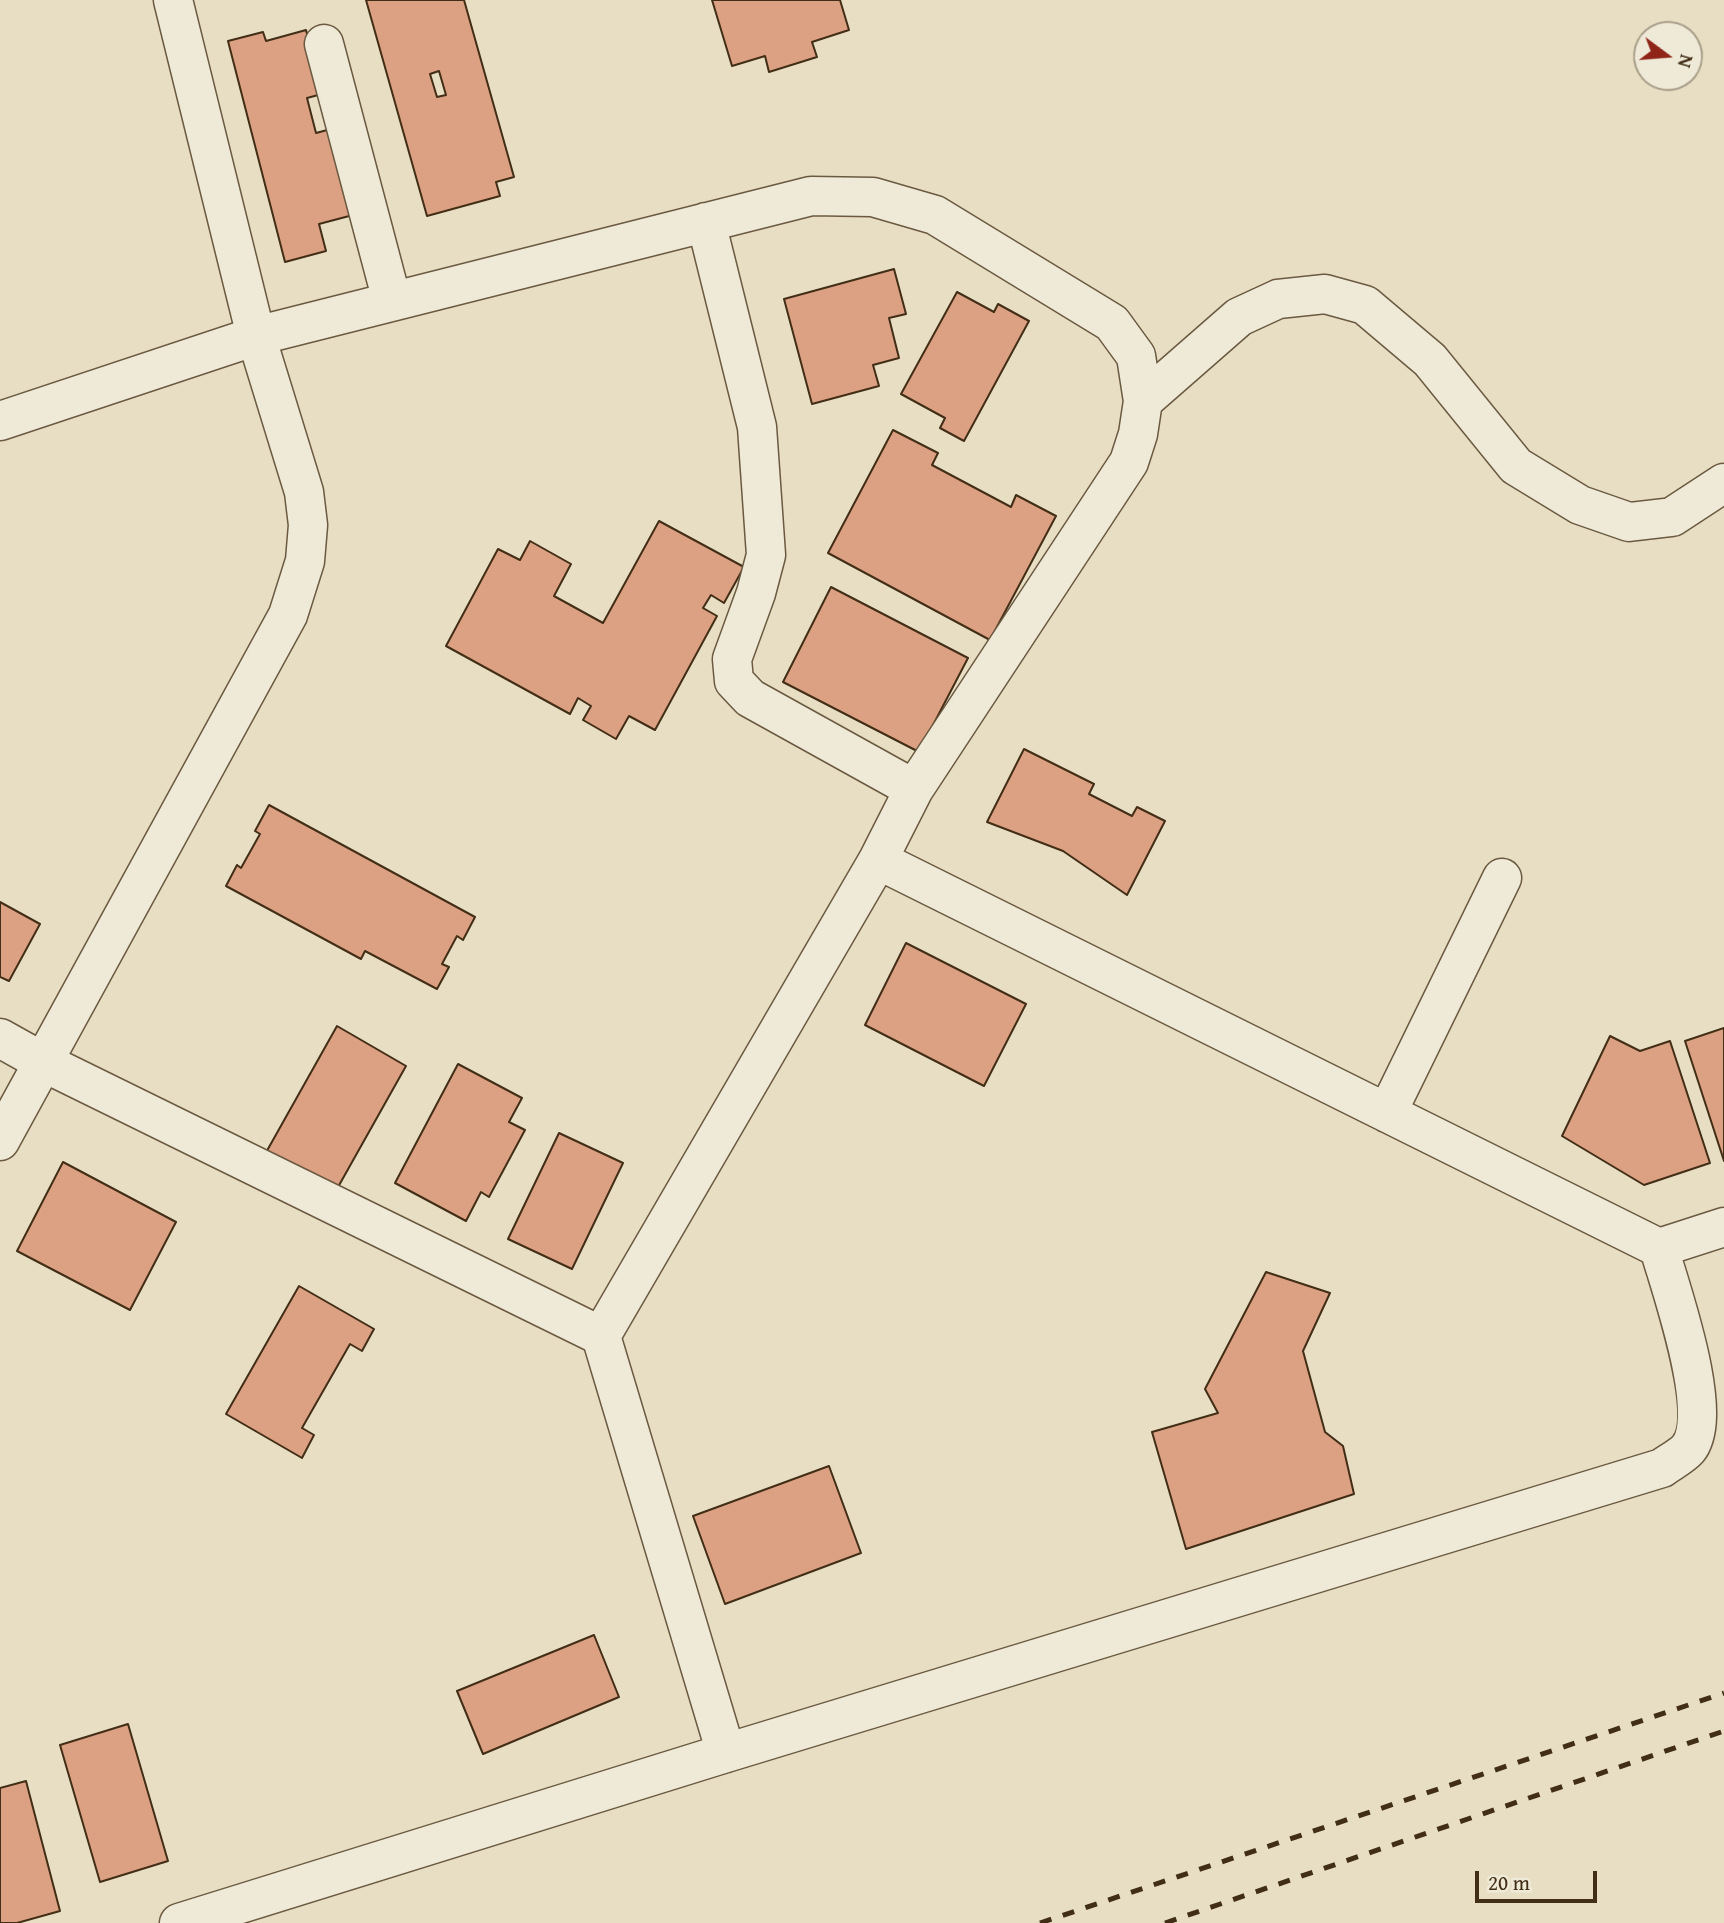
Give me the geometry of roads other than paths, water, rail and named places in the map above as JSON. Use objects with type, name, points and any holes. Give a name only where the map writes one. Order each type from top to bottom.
[{"type":"street","points":[[0,1141],[288,615],[305,562],[308,525],[304,492],[256,335],[173,0]]},
{"type":"street","points":[[324,44],[392,302]]},
{"type":"street","points":[[0,421],[256,335],[811,196],[873,197],[935,215],[1112,323],[1136,356],[1143,401],[1138,434],[1129,461],[914,789],[878,860],[601,1336],[726,1753]]},
{"type":"street","points":[[706,222],[757,427],[762,492],[765,555],[756,593],[732,659],[734,681],[761,705],[914,789]]},
{"type":"street","points":[[1143,401],[1239,317],[1278,299],[1325,294],[1365,305],[1430,360],[1516,467],[1580,505],[1629,522],[1672,517],[1724,483]]},
{"type":"street","points":[[878,860],[1659,1248],[1724,1227]]},
{"type":"street","points":[[1387,1113],[1502,878]]},
{"type":"street","points":[[0,1038],[43,1062],[601,1336]]},
{"type":"street","points":[[179,1923],[1661,1468],[1689,1448],[1699,1422],[1697,1387],[1659,1248]]},
{"type":"railway","points":[[1040,1923],[1724,1693]]},
{"type":"railway","points":[[1165,1923],[1724,1731]]}]
